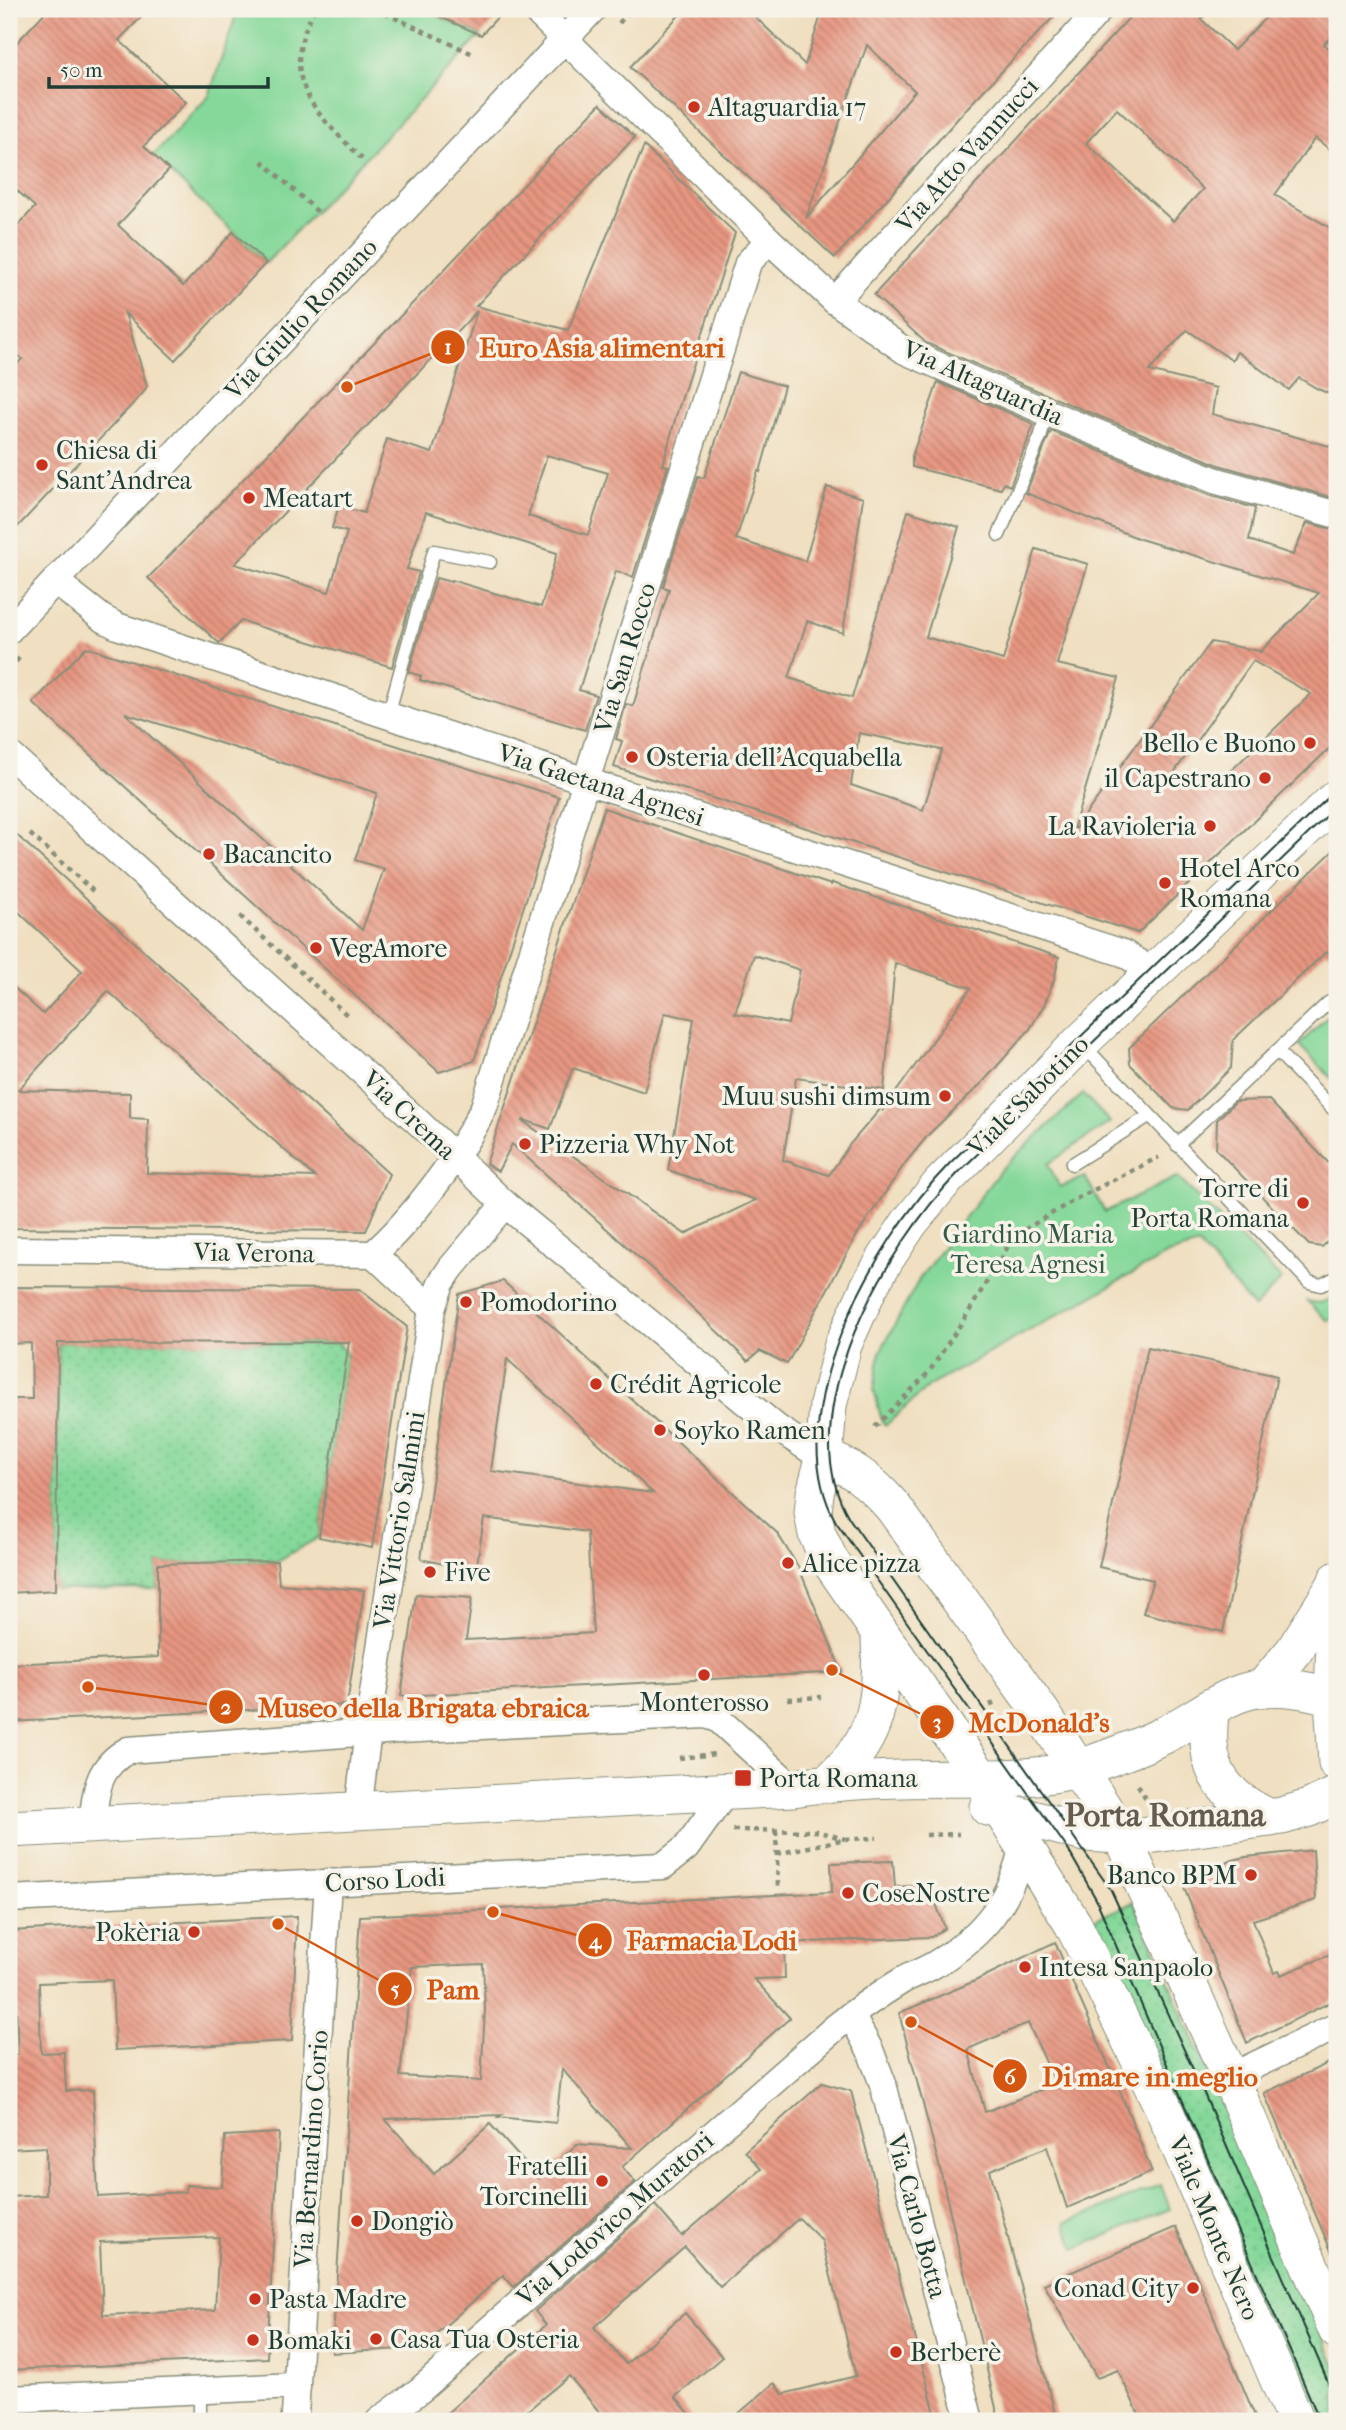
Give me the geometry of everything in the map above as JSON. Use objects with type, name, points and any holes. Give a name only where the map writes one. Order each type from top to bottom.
[{"type":"street","name":"Via Altaguardia","points":[[534,9],[769,240],[835,301],[905,351],[1214,480],[1337,515]]},
{"type":"street","name":"Via Giulio Romano","points":[[9,630],[593,9]]},
{"type":"street","name":"Via Atto Vannucci","points":[[835,301],[1100,9]]},
{"type":"street","name":"Via San Rocco","points":[[454,1156],[484,1108],[748,263],[769,240]]},
{"type":"street","name":"Via Gaetana Agnesi","points":[[55,581],[102,618],[117,626],[586,781],[1123,953],[1156,973]]},
{"type":"street","name":"Via Crema","points":[[9,754],[505,1204],[776,1427],[824,1459]]},
{"type":"street","name":"Viale Sabotino","points":[[1001,1811],[831,1561],[813,1523],[813,1504],[824,1459],[828,1405],[843,1345],[886,1258],[910,1222],[942,1184],[1080,1043],[1337,798]]},
{"type":"street","points":[[432,1309],[373,1254],[398,1231],[454,1156]]},
{"type":"street","name":"Via Vittorio Salmini","points":[[367,1732],[432,1309],[441,1283],[451,1268],[505,1204]]},
{"type":"street","name":"Via Verona","points":[[9,1250],[373,1254]]},
{"type":"street","points":[[824,1459],[843,1466],[870,1482],[883,1495],[1043,1715],[1122,1837],[1230,2077],[1337,2330]]},
{"type":"street","points":[[1265,1687],[1293,1651],[1337,1582]]},
{"type":"street","points":[[1337,1582],[1337,1763]]},
{"type":"street","points":[[829,1782],[856,1755],[872,1724],[882,1678],[880,1635]]},
{"type":"street","points":[[9,1829],[726,1792],[793,1788],[829,1782],[1032,1776],[1079,1768],[1136,1748],[1243,1691],[1265,1687],[1302,1689],[1335,1699]]},
{"type":"street","points":[[1211,1707],[1208,1747],[1216,1776],[1237,1800],[1270,1818]]},
{"type":"street","points":[[92,1825],[95,1790],[105,1769],[114,1758],[128,1750],[367,1732],[706,1715],[718,1719],[793,1788],[828,1792],[932,1793],[1084,1833],[1122,1837],[1167,1834],[1270,1818],[1299,1811],[1337,1795]]},
{"type":"street","points":[[358,1811],[367,1732]]},
{"type":"street","name":"Corso Lodi","points":[[9,1899],[663,1866],[686,1848],[726,1792]]},
{"type":"street","name":"Viale Monte Nero","points":[[1001,1811],[1073,1924],[1163,2107],[1296,2421]]},
{"type":"street","name":"Via Lodovico Muratori","points":[[379,2421],[419,2391],[851,2015],[904,1980],[937,1963],[984,1926],[1007,1896],[1018,1869],[1023,1845]]},
{"type":"street","name":"Via Bernardino Corio","points":[[296,2418],[328,1882]]},
{"type":"street","name":"Via Carlo Botta","points":[[851,2015],[870,2050],[883,2084],[970,2421]]},
{"type":"street","points":[[1230,2077],[1337,2026]]},
{"type":"street","points":[[9,2399],[297,2386]]},
{"type":"lane","points":[[999,535],[1041,435],[1046,412]]},
{"type":"lane","points":[[388,715],[435,551],[490,562]]},
{"type":"lane","points":[[1177,1145],[1337,998]]},
{"type":"lane","points":[[1080,1043],[1309,1282],[1321,1285],[1337,1277]]},
{"type":"lane","points":[[1277,1051],[1337,1113]]},
{"type":"lane","points":[[1072,1164],[1149,1116]]},
{"type":"lane","points":[[200,2391],[200,2421]]},
{"type":"path","points":[[315,9],[307,22],[300,46],[299,67],[303,88],[323,120],[363,160]]},
{"type":"path","points":[[376,9],[473,54]]},
{"type":"path","points":[[262,161],[321,215]]},
{"type":"path","points":[[30,834],[93,891]]},
{"type":"path","points":[[240,916],[347,1015]]},
{"type":"path","points":[[875,1427],[929,1371],[970,1310],[1014,1236],[1076,1199],[1159,1157]]},
{"type":"path","points":[[788,1699],[821,1697]]},
{"type":"path","points":[[669,1759],[718,1754]]},
{"type":"path","points":[[1138,1785],[1150,1806]]},
{"type":"path","points":[[732,1830],[816,1831],[845,1839]]},
{"type":"path","points":[[776,1831],[778,1886]]},
{"type":"path","points":[[926,1835],[959,1834]]},
{"type":"path","points":[[777,1854],[845,1839],[877,1838]]},
{"type":"green space","points":[[238,9],[422,9],[481,35],[266,263],[153,156],[209,96]]},
{"type":"green space","points":[[1333,1011],[1337,1013],[1337,1084],[1299,1045]]},
{"type":"green space","name":"Giardino Maria Teresa Agnesi","points":[[1083,1094],[1110,1122],[1048,1164],[1060,1187],[1085,1177],[1105,1212],[1177,1177],[1282,1279],[1254,1308],[1199,1245],[1168,1254],[929,1386],[886,1425],[882,1422],[874,1390],[880,1352],[920,1278],[1002,1168]]},
{"type":"green space","points":[[1337,1297],[1337,1314],[1328,1321],[1307,1301],[1320,1303]]},
{"type":"green space","points":[[338,1342],[347,1355],[319,1537],[277,1561],[158,1564],[158,1589],[56,1590],[58,1343]]},
{"type":"green space","points":[[1134,1902],[1337,2368],[1337,2421],[1306,2421],[1086,1923]]},
{"type":"green space","points":[[1161,2185],[1170,2209],[1075,2249],[1065,2223]]},
{"type":"building","points":[[48,9],[149,9],[119,40],[186,102],[144,146],[169,170],[118,225],[183,286],[233,232],[266,263],[175,360],[125,313],[147,386],[9,536],[9,372],[22,359],[9,346],[9,235],[35,207],[9,183],[9,51]]},
{"type":"building","points":[[422,9],[505,9],[481,35]]},
{"type":"building","points":[[685,9],[747,9],[805,65],[823,9],[1061,9],[967,108],[835,258],[630,67]],"holes":[[[867,45],[915,91],[806,218]]]},
{"type":"building","points":[[1137,9],[1211,9],[1201,19],[1234,50],[1274,9],[1337,9],[1337,30],[1324,44],[1337,56],[1337,155],[1315,138],[1275,195],[1337,232],[1337,397],[1299,378],[1289,390],[1237,352],[1232,360],[1187,330],[1149,371],[1216,388],[1212,414],[1337,448],[1337,499],[1219,465],[926,343],[874,295]],"holes":[[[1117,109],[1203,189],[1173,221],[1086,143]]]},
{"type":"building","points":[[600,104],[635,137],[476,306],[568,330],[644,146],[735,233],[676,416],[663,465],[668,466],[633,577],[616,571],[579,690],[596,695],[585,730],[420,680],[421,676],[409,672],[436,578],[541,607],[557,553],[426,512],[407,569],[419,572],[392,667],[241,621],[219,643],[148,578]],"holes":[[[477,311],[432,453],[387,439],[364,513],[339,506],[332,528],[347,532],[329,592],[235,564]],[[547,455],[608,473],[588,535],[528,516]]]},
{"type":"building","points":[[738,372],[784,386],[760,472],[758,471],[736,539],[805,561],[827,487],[863,498],[843,633],[807,621],[789,678],[852,698],[908,511],[959,527],[926,637],[1003,660],[1036,549],[1088,564],[1057,664],[1119,678],[1072,833],[1211,642],[1260,651],[1259,653],[1319,593],[1140,539],[1026,493],[1051,431],[1208,495],[1255,508],[1249,540],[1293,555],[1307,523],[1337,530],[1337,741],[1138,933],[614,767],[622,741],[616,739],[626,704],[633,706],[669,589],[663,587],[698,476],[704,478]],"holes":[[[1253,661],[1311,694],[1215,786],[1171,777]],[[859,733],[942,750],[923,810],[851,785]]]},
{"type":"building","points":[[938,382],[1034,424],[1010,486],[1004,483],[1001,489],[912,467],[912,456]]},
{"type":"building","points":[[86,647],[559,797],[474,1061],[439,1072],[33,703]],"holes":[[[125,713],[377,793],[355,860],[384,869],[362,930]]]},
{"type":"building","points":[[604,808],[831,885],[832,883],[1059,957],[1044,1005],[1030,1029],[983,1082],[929,1134],[906,1162],[858,1233],[787,1364],[760,1351],[748,1361],[655,1272],[512,1144],[498,1171],[486,1164]],"holes":[[[754,955],[800,970],[788,1024],[735,1013]],[[895,963],[971,988],[883,1110],[883,1106],[850,1144],[829,1175],[783,1160],[796,1078],[884,1090]],[[665,1013],[694,1019],[668,1170],[756,1200],[685,1234],[523,1121],[550,1129],[573,1068],[644,1092]]]},
{"type":"building","points":[[9,828],[389,1174],[366,1231],[9,1228],[9,983],[43,1014],[82,971],[9,903]],"holes":[[[108,991],[315,1177],[147,1173],[148,1119],[130,1118],[130,1093],[18,1090]]]},
{"type":"building","points":[[1337,847],[1337,956],[1326,952],[1233,1040],[1231,1068],[1188,1110],[1173,1108],[1130,1064],[1129,1048]]},
{"type":"building","name":"Torre di Porta Romana","points":[[1269,1100],[1337,1172],[1337,1233],[1322,1247],[1309,1245],[1216,1149],[1217,1120],[1236,1101]]},
{"type":"building","points":[[503,1281],[777,1533],[799,1568],[842,1672],[401,1696],[416,1594],[472,1598],[466,1640],[593,1633],[587,1532],[484,1518],[476,1571],[421,1559],[459,1294]],"holes":[[[507,1359],[653,1493],[491,1471]]]},
{"type":"building","points":[[9,1287],[359,1289],[407,1327],[372,1548],[319,1537],[349,1342],[58,1343],[56,1590],[9,1593],[9,1399],[32,1399],[31,1343],[9,1344]]},
{"type":"building","points":[[1148,1347],[1277,1376],[1223,1632],[1143,1613],[1153,1580],[1099,1567]]},
{"type":"building","points":[[277,1561],[279,1584],[364,1590],[347,1705],[9,1722],[9,1664],[158,1657],[158,1564]]},
{"type":"building","points":[[1313,1850],[1316,1900],[1253,1920],[1274,1973],[1279,1971],[1281,1975],[1337,1952],[1337,1999],[1247,2043],[1182,1883],[1233,1860]]},
{"type":"building","points":[[893,1861],[895,1887],[929,1885],[945,1928],[931,1937],[784,1943],[785,1978],[754,1979],[790,2018],[622,2167],[635,2182],[514,2287],[503,2275],[420,2348],[332,2353],[360,1916],[832,1892],[831,1863]],"holes":[[[483,1964],[485,2009],[481,2081],[400,2076],[412,1967]],[[562,2069],[632,2148],[577,2144],[539,2179],[490,2124],[434,2174],[385,2119],[501,2115],[498,2117],[556,2123]]]},
{"type":"building","points":[[297,1916],[292,2041],[115,2050],[112,1980],[39,1983],[41,2053],[64,2052],[66,2091],[93,2090],[98,2197],[185,2192],[186,2185],[222,2187],[225,2136],[279,2133],[267,2358],[9,2370],[9,2197],[46,2195],[46,2147],[9,2149],[9,2055],[18,2055],[15,1981],[9,1981],[9,1931]],"holes":[[[219,2237],[215,2310],[103,2315],[100,2242]]]},
{"type":"building","points":[[1055,1942],[1152,2172],[1067,2208],[1047,2147],[990,2170],[1057,2421],[999,2421],[939,2165],[899,2013],[975,1981]],"holes":[[[1028,2023],[1056,2084],[985,2112],[968,2049]]]},
{"type":"building","points":[[1337,2059],[1337,2265],[1264,2093]]},
{"type":"building","points":[[822,2083],[851,2091],[937,2421],[730,2421],[774,2383],[783,2394],[856,2376],[822,2241],[799,2218],[720,2287],[685,2247],[594,2327],[626,2364],[685,2313],[722,2357],[675,2397],[696,2421],[607,2421],[569,2376],[515,2421],[438,2421],[546,2325],[535,2311],[655,2205],[682,2236],[761,2169],[745,2151]]},
{"type":"building","points":[[1176,2227],[1257,2421],[1142,2421],[1118,2370],[1097,2378],[1044,2284]]},
{"type":"tram line","points":[[1320,2421],[1096,1899],[1067,1848],[836,1522],[821,1479],[818,1431],[826,1382],[842,1331],[865,1282],[921,1196],[950,1163],[1337,789]]},
{"type":"tram line","points":[[1337,806],[960,1171],[931,1203],[876,1286],[854,1334],[838,1382],[830,1430],[833,1476],[849,1518],[1111,1890],[1202,2089],[1337,2403]]},
{"type":"place","name":"Altaguardia 17","points":[[694,107]]},
{"type":"place","name":"Euro Asia alimentari","points":[[347,387]]},
{"type":"place","name":"Chiesa di Sant'Andrea","points":[[42,465]]},
{"type":"place","name":"Meatart","points":[[249,498]]},
{"type":"place","name":"Bello e Buono","points":[[1310,743]]},
{"type":"place","name":"Osteria dell'Acquabella","points":[[632,757]]},
{"type":"place","name":"il Capestrano","points":[[1265,778]]},
{"type":"place","name":"La Ravioleria","points":[[1210,826]]},
{"type":"place","name":"Bacancito","points":[[209,854]]},
{"type":"place","name":"Hotel Arco Romana","points":[[1165,883]]},
{"type":"place","name":"VegAmore","points":[[316,948]]},
{"type":"place","name":"Muu sushi dimsum","points":[[945,1096]]},
{"type":"place","name":"Pizzeria Why Not","points":[[525,1144]]},
{"type":"place","name":"Torre di Porta Romana","points":[[1303,1203]]},
{"type":"place","name":"Pomodorino","points":[[466,1302]]},
{"type":"place","name":"Crédit Agricole","points":[[596,1384]]},
{"type":"place","name":"Soyko Ramen","points":[[660,1430]]},
{"type":"place","name":"Alice pizza","points":[[788,1563]]},
{"type":"place","name":"Five","points":[[430,1572]]},
{"type":"place","name":"McDonald's","points":[[832,1670]]},
{"type":"place","name":"Monterosso","points":[[704,1675]]},
{"type":"place","name":"Museo della Brigata ebraica","points":[[88,1687]]},
{"type":"place","name":"Porta Romana","points":[[743,1778]]},
{"type":"place","name":"Banco BPM","points":[[1251,1875]]},
{"type":"place","name":"CoseNostre","points":[[848,1893]]},
{"type":"place","name":"Farmacia Lodi","points":[[493,1912]]},
{"type":"place","name":"Pam","points":[[278,1924]]},
{"type":"place","name":"Pokèria","points":[[194,1932]]},
{"type":"place","name":"Intesa Sanpaolo","points":[[1025,1967]]},
{"type":"place","name":"Di mare in meglio","points":[[911,2022]]},
{"type":"place","name":"Fratelli Torcinelli","points":[[602,2181]]},
{"type":"place","name":"Dongiò","points":[[357,2221]]},
{"type":"place","name":"Conad City","points":[[1193,2288]]},
{"type":"place","name":"Pasta Madre","points":[[255,2299]]},
{"type":"place","name":"Casa Tua Osteria","points":[[376,2339]]},
{"type":"place","name":"Bomaki","points":[[253,2340]]},
{"type":"place","name":"Berberè","points":[[896,2352]]},
{"type":"district","name":"Porta Romana","points":[[1165,1815]]}]
